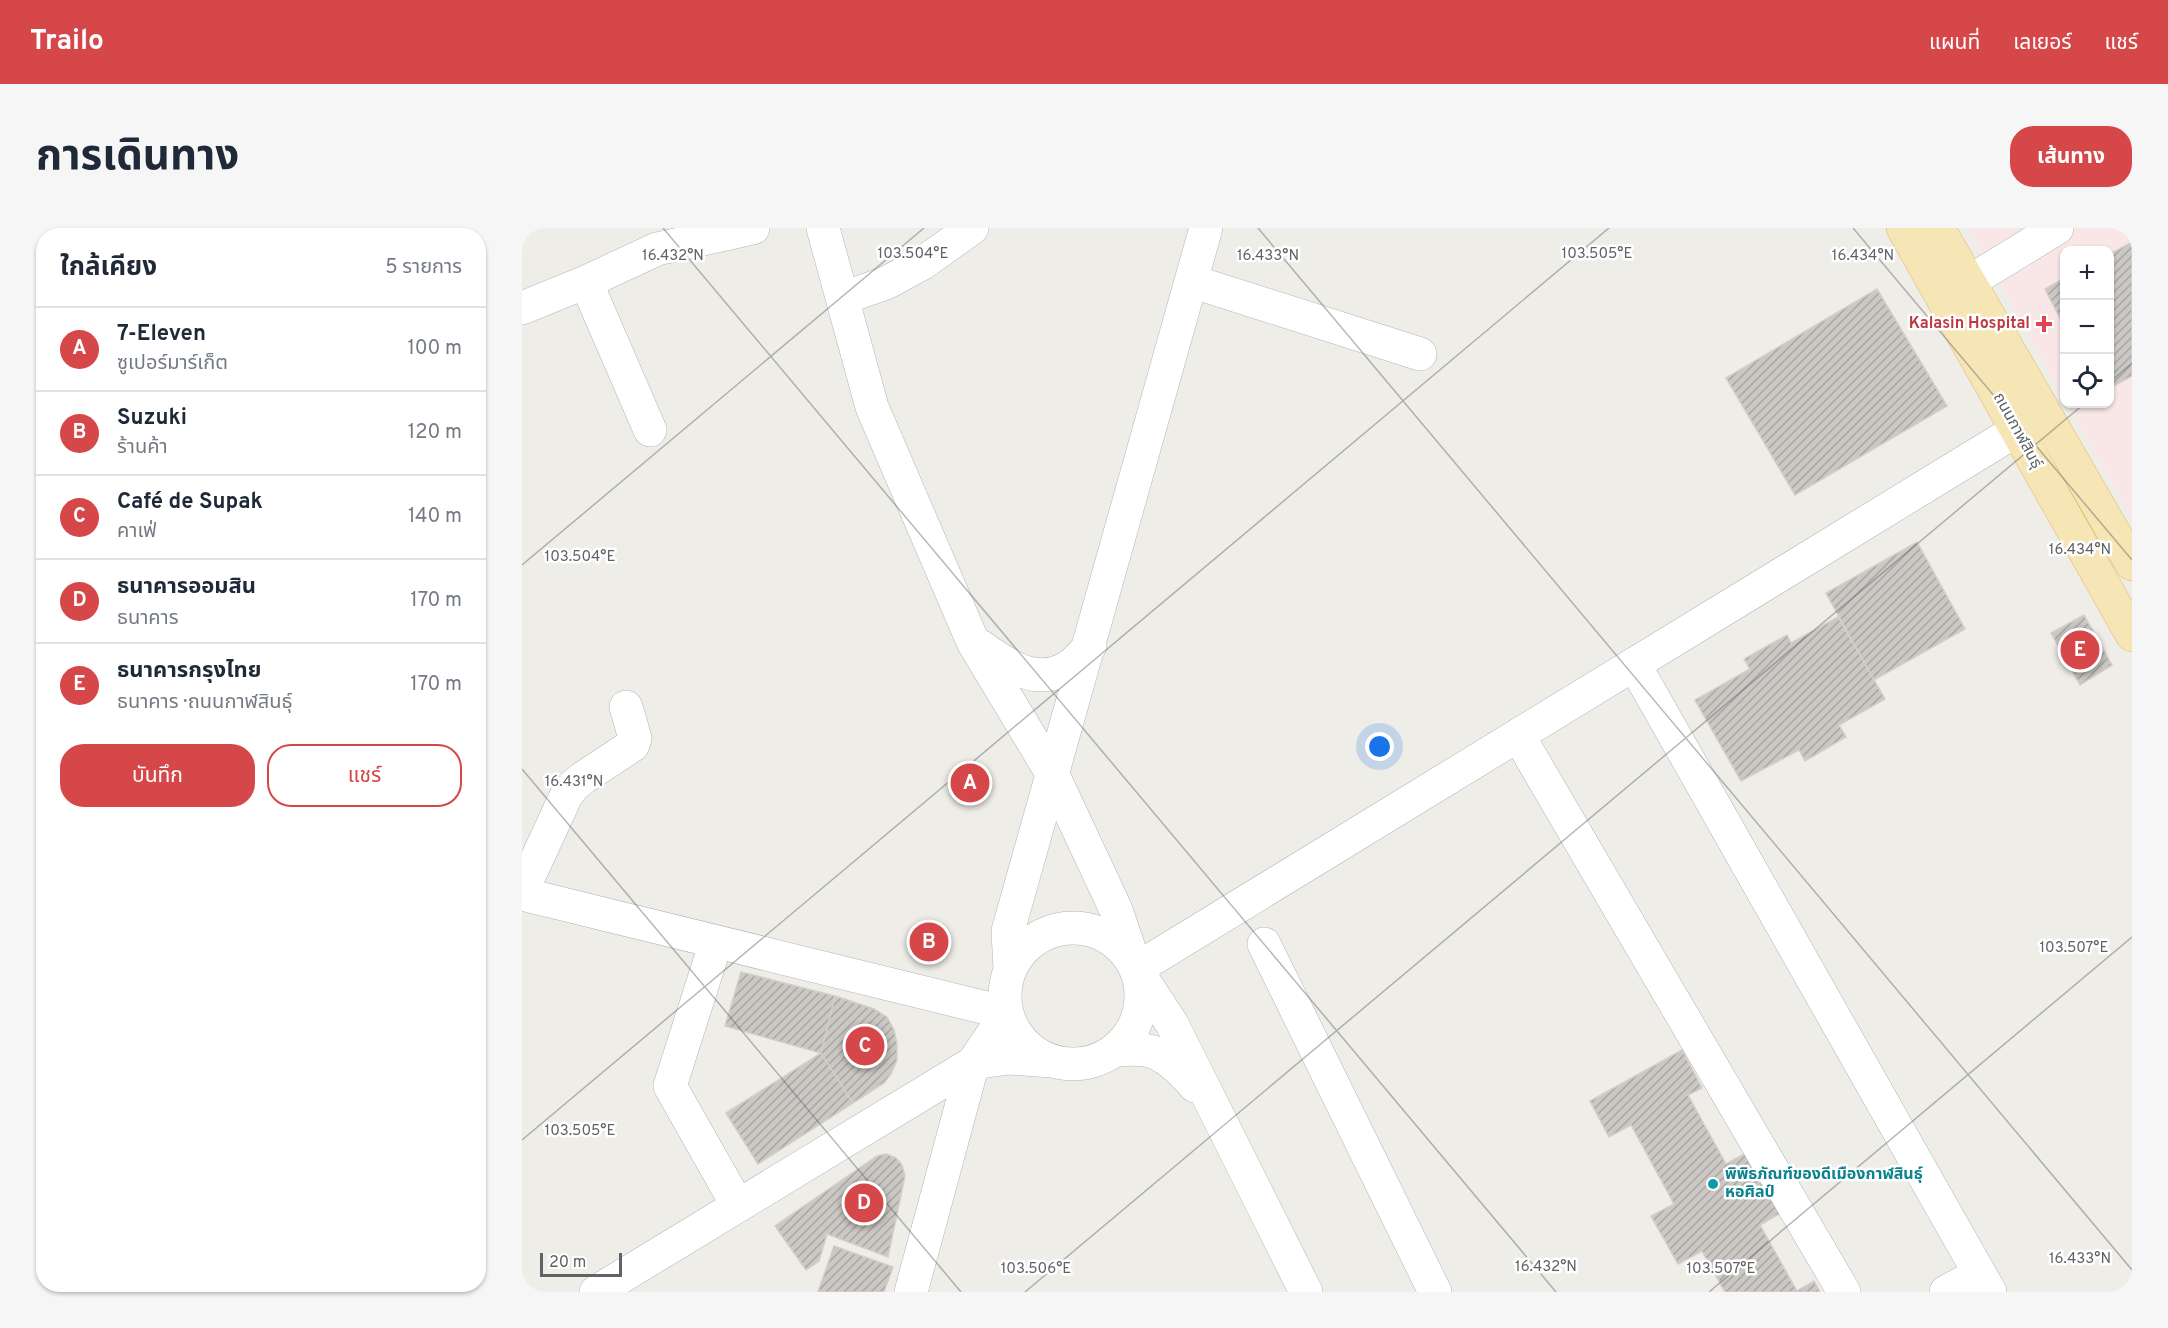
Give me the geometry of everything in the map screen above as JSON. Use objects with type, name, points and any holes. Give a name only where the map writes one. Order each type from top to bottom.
[{"type":"main road","name":"ถนนกาฬสินธุ์","points":[[1903,228],[1956,290],[2132,564]]},
{"type":"main road","name":"ถนนกาฬสินธุ์","points":[[1938,228],[1956,290],[2017,430],[2132,635]]},
{"type":"street","points":[[522,308],[586,282],[657,249],[753,228]]},
{"type":"street","points":[[596,1292],[973,1063],[1010,1058],[1074,1064],[1095,1060],[1115,1050],[1130,1034],[1139,1013],[1141,991],[1116,910],[1053,775],[973,642],[872,407],[823,228]]},
{"type":"street","points":[[843,297],[886,283],[923,263],[972,228]]},
{"type":"street","points":[[1052,1061],[1032,1050],[1017,1034],[1007,1013],[1005,991],[1010,969],[1008,931],[1206,228]]},
{"type":"street","points":[[1956,290],[2057,228]]},
{"type":"street","points":[[1191,280],[1420,354]]},
{"type":"street","points":[[586,282],[650,430]]},
{"type":"street","points":[[1136,969],[2017,430]]},
{"type":"street","points":[[973,642],[1013,670],[1044,675],[1070,666],[1090,646]]},
{"type":"street","points":[[1634,664],[1984,1283],[1946,1292]]},
{"type":"street","points":[[626,707],[635,738],[633,745],[573,786],[566,796],[522,893],[1007,1013]]},
{"type":"street","points":[[1518,735],[1844,1292]]},
{"type":"street","points":[[1010,969],[1022,950],[1040,936],[1061,928],[1084,928],[1105,936],[1123,950],[1172,1024],[1306,1292]]},
{"type":"street","points":[[716,942],[670,1086],[738,1206]]},
{"type":"street","points":[[1264,944],[1436,1292]]},
{"type":"street","points":[[911,1292],[973,1063],[1007,1013]]},
{"type":"street","points":[[1115,1050],[1145,1050],[1162,1056],[1183,1072],[1210,1103]]},
{"type":"shaded area","name":"Kalasin Hospital","points":[[1969,228],[2132,228],[2132,518],[2070,408],[2114,408],[2114,246],[2060,246],[2060,391]]},
{"type":"building","points":[[2132,242],[2132,376],[2114,386],[2114,300],[2114,252]]},
{"type":"building","points":[[2060,280],[2060,318],[2045,289]]},
{"type":"building","points":[[1877,289],[1947,406],[1795,495],[1726,378]]},
{"type":"building","points":[[1917,542],[1965,629],[1874,680],[1826,593]]},
{"type":"building","points":[[2084,615],[2112,665],[2080,685],[2051,633]]},
{"type":"building","points":[[1838,617],[1885,699],[1839,725],[1846,737],[1805,761],[1799,750],[1741,781],[1695,700],[1750,669],[1744,659],[1787,635],[1791,643]]},
{"type":"building","points":[[741,972],[835,996],[821,1053],[725,1026]]},
{"type":"building","points":[[835,996],[874,1009],[887,1017],[894,1030],[897,1043],[897,1060],[891,1074],[884,1083],[853,1103],[821,1053]]},
{"type":"building","name":"พิพิธภัณฑ์ของดีเมืองกาฬสินธุ์ หอศิลป์","points":[[1682,1050],[1702,1088],[1688,1095],[1726,1164],[1746,1153],[1779,1214],[1760,1225],[1797,1291],[1814,1281],[1820,1292],[1725,1292],[1702,1251],[1678,1264],[1651,1216],[1674,1204],[1631,1125],[1609,1137],[1590,1101]]},
{"type":"building","points":[[821,1053],[853,1103],[758,1164],[726,1113]]},
{"type":"building","points":[[886,1154],[896,1158],[902,1165],[905,1176],[888,1257],[827,1234],[819,1261],[806,1270],[775,1226],[877,1156]]},
{"type":"building","points":[[834,1246],[893,1267],[884,1292],[818,1292]]},
{"type":"place","name":"Kalasin Hospital","points":[[2044,324]]},
{"type":"place","name":"ธนาคารกรุงไทย","points":[[2080,650]]},
{"type":"place","name":"7-Eleven","points":[[970,783]]},
{"type":"place","name":"Suzuki","points":[[929,942]]},
{"type":"place","name":"Café de Supak","points":[[865,1046]]},
{"type":"place","name":"พิพิธภัณฑ์ของดีเมืองกาฬสินธุ์ หอศิลป์","points":[[1713,1184]]},
{"type":"place","name":"ธนาคารออมสิน","points":[[864,1203]]}]
